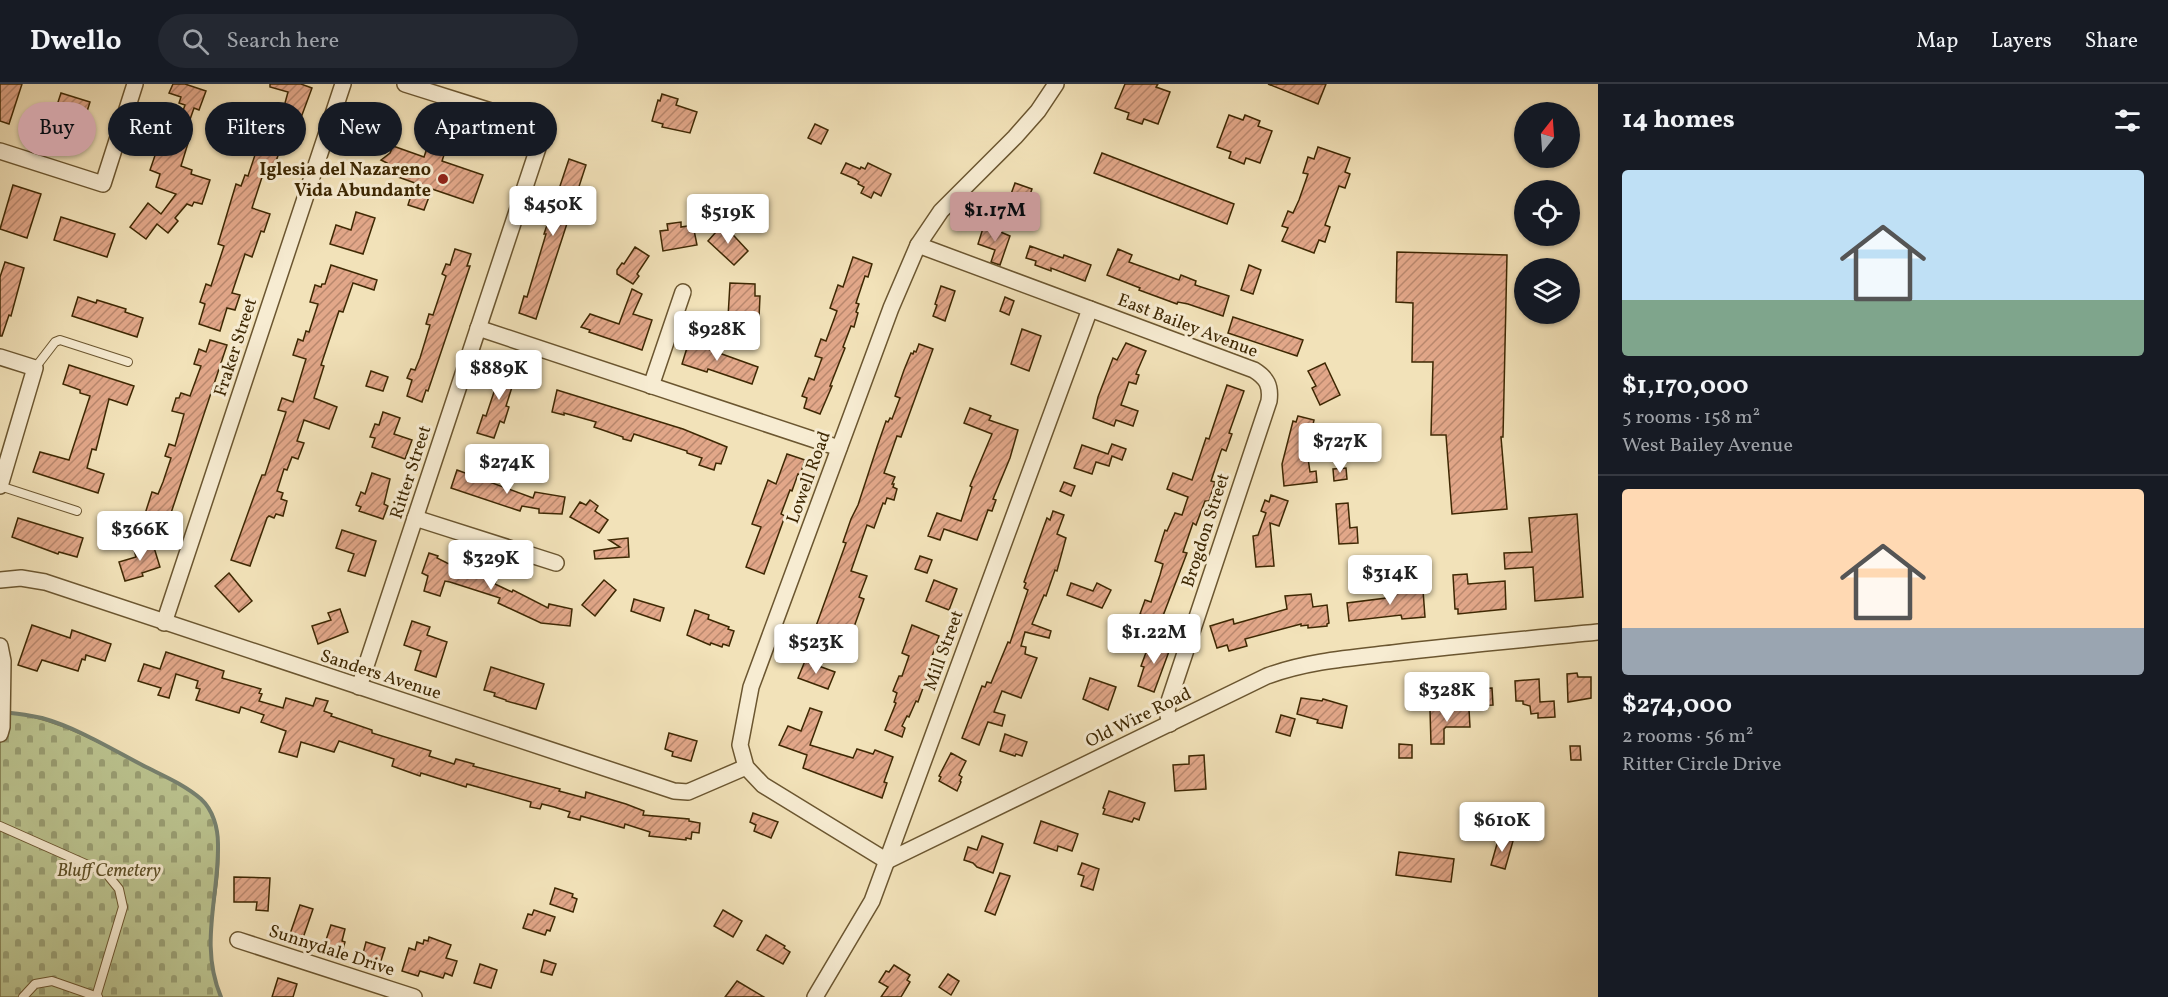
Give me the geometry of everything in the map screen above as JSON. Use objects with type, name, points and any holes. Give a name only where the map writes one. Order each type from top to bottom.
[{"type":"street","points":[[0,151],[103,184],[135,84]]},
{"type":"street","name":"Fraker Street","points":[[164,623],[343,84]]},
{"type":"street","name":"Ritter Street","points":[[360,687],[539,145],[537,132],[529,123],[405,84]]},
{"type":"street","name":"Lowell Road","points":[[746,767],[740,745],[751,687],[891,308],[918,245],[942,212],[1038,111],[1056,84]]},
{"type":"street","name":"East Bailey Avenue","points":[[918,245],[1254,370],[1268,383]]},
{"type":"street","points":[[651,386],[682,291]]},
{"type":"street","name":"Mill Street","points":[[815,997],[872,902],[1090,309]]},
{"type":"street","points":[[478,328],[839,448]]},
{"type":"street","points":[[0,357],[35,368],[0,486]]},
{"type":"street","name":"Brogdon Street","points":[[1170,724],[1167,711],[1168,700],[1269,401],[1268,383]]},
{"type":"street","points":[[416,518],[556,563]]},
{"type":"street","name":"Sanders Avenue","points":[[0,580],[21,578],[45,582],[674,791],[688,792],[746,767]]},
{"type":"street","name":"Old Wire Road","points":[[887,861],[1267,676],[1308,663],[1598,632]]},
{"type":"street","points":[[0,645],[3,671],[0,734]]},
{"type":"street","points":[[746,767],[763,785],[887,861]]},
{"type":"street","name":"Sunnydale Drive","points":[[238,940],[414,997]]},
{"type":"lane","points":[[35,368],[55,342],[60,340],[128,362]]},
{"type":"lane","points":[[0,486],[77,511]]},
{"type":"lane","points":[[0,826],[106,873],[119,889],[123,907],[97,997],[52,981],[35,984],[23,997]]},
{"type":"green space","name":"Bluff Cemetery","points":[[2,712],[21,714],[75,731],[180,784],[205,803],[213,818],[218,840],[219,860],[212,917],[211,955],[214,976],[221,997],[0,997],[0,734]]},
{"type":"building","points":[[0,84],[22,84],[9,124],[0,121]]},
{"type":"building","points":[[173,84],[185,84],[206,91],[199,110],[194,108],[193,111],[193,102],[179,102],[181,97],[169,93]]},
{"type":"building","points":[[270,84],[301,84],[312,88],[306,104],[306,102],[285,102],[288,92],[270,87]]},
{"type":"building","points":[[1125,84],[1158,84],[1156,87],[1170,92],[1158,124],[1144,119],[1142,124],[1127,119],[1129,113],[1115,108]]},
{"type":"building","points":[[1268,84],[1326,84],[1318,104]]},
{"type":"building","points":[[61,93],[90,102],[58,102]]},
{"type":"building","points":[[662,94],[678,99],[676,105],[697,112],[690,133],[662,127],[663,124],[652,121]]},
{"type":"building","points":[[1229,115],[1243,120],[1245,115],[1260,121],[1258,126],[1272,131],[1260,163],[1246,158],[1244,164],[1229,158],[1231,152],[1217,147]]},
{"type":"building","points":[[815,124],[828,130],[821,144],[808,138]]},
{"type":"building","points":[[1318,147],[1350,158],[1345,172],[1350,174],[1345,188],[1339,186],[1325,225],[1330,227],[1325,242],[1319,240],[1314,253],[1282,241],[1288,228],[1282,226],[1288,211],[1293,213],[1299,200],[1308,174],[1303,173],[1308,157],[1314,159]]},
{"type":"building","name":"Iglesia del Nazareno Vida Abundante","points":[[402,149],[414,153],[414,156],[444,156],[442,161],[483,175],[473,203],[432,189],[424,210],[408,205],[415,183],[384,172],[387,163],[381,160],[386,156],[402,156]]},
{"type":"building","points":[[1102,153],[1234,204],[1227,224],[1094,173]]},
{"type":"building","points":[[155,156],[184,156],[181,166],[192,170],[191,174],[210,180],[202,204],[194,202],[192,206],[187,204],[175,218],[178,221],[168,233],[157,224],[146,239],[130,227],[148,203],[161,214],[176,194],[156,187],[160,174],[150,170]]},
{"type":"building","points":[[255,156],[278,156],[273,170],[265,168],[252,208],[270,214],[252,257],[245,254],[232,293],[240,295],[235,310],[227,308],[220,331],[199,324],[205,304],[200,302],[206,284],[211,286],[224,246],[218,244],[236,184],[241,186],[245,175],[248,176]]},
{"type":"building","points":[[569,159],[586,165],[536,319],[519,313],[524,296],[527,297],[546,234],[544,234]]},
{"type":"building","points":[[846,163],[865,169],[868,163],[891,174],[881,196],[874,192],[871,198],[861,193],[864,187],[858,184],[859,182],[841,173]]},
{"type":"building","points":[[1015,183],[1032,189],[1022,217],[1005,211]]},
{"type":"building","points":[[13,185],[41,194],[27,238],[0,229]]},
{"type":"building","points":[[356,212],[375,218],[363,254],[330,244],[336,225],[351,230]]},
{"type":"building","points":[[61,217],[115,234],[107,257],[54,240]]},
{"type":"building","points":[[681,222],[681,227],[693,225],[697,245],[663,251],[660,231],[668,230],[667,224]]},
{"type":"building","points":[[723,224],[748,251],[734,265],[708,241]]},
{"type":"building","points":[[984,225],[1010,236],[1000,265],[991,262],[995,250],[978,244]]},
{"type":"building","points":[[1030,246],[1091,265],[1085,281],[1051,268],[1051,271],[1035,265],[1036,261],[1026,258]]},
{"type":"building","points":[[635,247],[649,256],[633,284],[617,274],[617,270],[622,263],[624,264]]},
{"type":"building","points":[[455,249],[471,254],[467,266],[470,266],[428,391],[426,390],[422,402],[407,396],[412,380],[407,378],[411,369],[415,370],[420,358],[430,325],[426,324],[429,314],[433,315],[446,276],[442,274],[446,264],[450,265]]},
{"type":"building","points":[[1118,249],[1132,255],[1129,262],[1179,280],[1181,275],[1196,281],[1195,285],[1229,296],[1223,316],[1188,304],[1178,302],[1177,304],[1107,275]]},
{"type":"building","points":[[1397,252],[1507,255],[1503,437],[1501,437],[1507,509],[1452,514],[1446,435],[1431,435],[1433,362],[1412,362],[1413,303],[1396,302]]},
{"type":"building","points":[[853,257],[872,264],[868,277],[865,276],[856,303],[859,304],[854,327],[851,326],[830,386],[832,386],[820,414],[804,408],[807,398],[802,396],[809,378],[814,380],[822,358],[815,356],[821,339],[826,341],[837,311],[830,308],[838,285],[843,287]]},
{"type":"building","points":[[5,262],[24,268],[11,316],[9,315],[2,336],[0,336],[0,277]]},
{"type":"building","points":[[331,265],[377,280],[374,290],[353,283],[343,312],[339,311],[321,365],[324,366],[314,398],[337,407],[329,429],[304,420],[297,441],[304,443],[298,459],[292,457],[287,470],[284,469],[277,491],[283,493],[281,499],[287,501],[283,516],[276,514],[274,518],[269,516],[267,518],[250,566],[231,560],[262,475],[265,475],[286,412],[278,410],[282,398],[293,402],[306,359],[293,355],[298,339],[303,341],[306,331],[309,332],[318,304],[310,302],[315,285],[321,287],[325,284]]},
{"type":"building","points":[[1249,265],[1261,270],[1253,294],[1241,290]]},
{"type":"building","points":[[730,283],[755,284],[755,296],[760,296],[759,318],[728,317]]},
{"type":"building","points":[[941,286],[955,291],[945,321],[933,316]]},
{"type":"building","points":[[632,289],[642,294],[633,314],[652,320],[642,350],[589,332],[590,330],[581,327],[590,314],[619,324]]},
{"type":"building","points":[[78,297],[126,309],[125,312],[143,318],[137,337],[72,316]]},
{"type":"building","points":[[1005,297],[1014,301],[1009,315],[1000,311]]},
{"type":"building","points":[[1233,317],[1303,340],[1297,356],[1228,333]]},
{"type":"building","points":[[1022,329],[1041,336],[1029,371],[1011,364]]},
{"type":"building","points":[[690,338],[710,344],[708,349],[758,367],[752,384],[708,369],[707,372],[682,364]]},
{"type":"building","points":[[210,340],[227,345],[167,525],[144,517],[152,492],[158,494],[163,482],[171,458],[165,456],[169,444],[175,446],[184,414],[172,411],[176,398],[179,398],[181,393],[190,396],[201,366],[194,364],[199,349],[206,352]]},
{"type":"building","points":[[1126,343],[1146,351],[1136,374],[1139,375],[1136,384],[1129,382],[1121,405],[1138,411],[1133,426],[1116,420],[1114,426],[1093,418],[1098,397],[1113,358],[1117,360]]},
{"type":"building","points":[[919,344],[933,349],[901,437],[897,436],[884,473],[895,477],[892,484],[897,489],[894,500],[887,498],[885,504],[883,503],[874,528],[867,525],[851,571],[867,576],[859,597],[864,599],[850,638],[833,632],[828,645],[811,640],[886,421],[892,419],[900,398],[895,396],[904,370],[911,353],[916,352]]},
{"type":"building","points":[[501,362],[518,368],[506,406],[509,407],[504,423],[500,421],[494,438],[477,433],[483,415],[486,416]]},
{"type":"building","points":[[1325,363],[1340,395],[1320,405],[1312,388],[1316,386],[1308,371]]},
{"type":"building","points":[[69,365],[134,386],[127,405],[109,399],[96,450],[92,449],[87,468],[104,474],[98,493],[33,472],[40,452],[69,460],[90,396],[63,384]]},
{"type":"building","points":[[371,371],[388,377],[383,391],[366,386]]},
{"type":"building","points":[[1227,385],[1244,391],[1229,433],[1232,434],[1226,451],[1222,449],[1221,451],[1211,481],[1215,482],[1209,501],[1205,501],[1196,525],[1193,523],[1183,552],[1187,553],[1161,621],[1140,614],[1145,600],[1151,602],[1160,575],[1163,564],[1155,561],[1165,530],[1167,531],[1175,513],[1182,515],[1188,497],[1167,489],[1173,473],[1192,480]]},
{"type":"building","points":[[557,390],[683,429],[727,447],[721,464],[716,463],[714,470],[699,465],[702,458],[687,453],[687,451],[634,434],[631,441],[623,439],[623,437],[594,427],[596,422],[552,412]]},
{"type":"building","points":[[970,408],[991,416],[989,420],[1018,430],[1010,458],[993,499],[996,500],[992,511],[988,510],[977,540],[944,529],[940,540],[928,536],[937,513],[961,521],[972,487],[970,486],[992,434],[964,423]]},
{"type":"building","points":[[383,412],[400,418],[394,434],[412,440],[405,459],[372,447],[375,438],[370,437],[375,424],[379,425]]},
{"type":"building","points":[[1298,416],[1314,420],[1307,451],[1310,472],[1316,471],[1317,482],[1284,486],[1282,464],[1293,421],[1296,422]]},
{"type":"building","points":[[1112,444],[1126,449],[1122,460],[1112,456],[1109,466],[1096,462],[1092,474],[1074,468],[1082,445],[1108,454]]},
{"type":"building","points":[[787,454],[805,460],[781,514],[785,516],[764,574],[746,567],[761,527],[752,524],[768,480],[776,484]]},
{"type":"building","points":[[1346,468],[1347,479],[1334,481],[1333,469]]},
{"type":"building","points":[[457,470],[533,498],[535,492],[565,497],[562,514],[539,513],[539,509],[522,506],[520,511],[451,488]]},
{"type":"building","points":[[372,473],[390,479],[384,504],[388,506],[383,519],[359,511],[361,507],[356,505],[361,492],[365,494]]},
{"type":"building","points":[[1064,482],[1075,486],[1071,496],[1060,491]]},
{"type":"building","points":[[1271,495],[1288,501],[1279,526],[1270,523],[1274,566],[1256,567],[1253,536],[1258,535],[1266,513],[1261,511],[1265,500],[1269,502]]},
{"type":"building","points":[[590,500],[598,506],[595,511],[608,520],[599,533],[570,517],[580,502],[586,505]]},
{"type":"building","points":[[1348,503],[1350,528],[1357,527],[1358,543],[1339,544],[1336,504]]},
{"type":"building","points":[[1053,511],[1064,515],[1057,534],[1066,538],[1057,571],[1055,570],[1046,596],[1044,595],[1032,624],[1051,631],[1049,638],[1025,632],[1021,646],[1026,647],[1025,654],[1037,658],[1021,698],[1002,691],[994,712],[1005,715],[1002,726],[988,722],[979,745],[962,738],[982,686],[985,687],[987,682],[991,683],[1008,642],[1010,643],[1028,590],[1024,588],[1026,583],[1024,582],[1047,518],[1050,520]]},
{"type":"building","points":[[1577,514],[1583,597],[1535,601],[1533,567],[1505,569],[1504,553],[1532,552],[1529,518]]},
{"type":"building","points":[[18,518],[83,538],[77,557],[59,552],[58,554],[12,537]]},
{"type":"building","points":[[342,530],[376,541],[365,576],[348,571],[354,554],[336,548]]},
{"type":"building","points":[[628,538],[629,557],[595,559],[594,551],[620,547],[609,540]]},
{"type":"building","points":[[152,541],[160,567],[142,573],[143,576],[125,581],[119,562],[136,557],[133,546]]},
{"type":"building","points":[[429,553],[447,563],[474,572],[475,569],[497,578],[495,584],[512,592],[513,590],[548,608],[549,604],[572,609],[570,626],[541,623],[498,603],[500,598],[450,582],[445,581],[440,596],[424,591],[428,576],[422,573]]},
{"type":"building","points":[[920,556],[932,560],[927,573],[915,569]]},
{"type":"building","points":[[229,573],[252,601],[239,612],[215,586]]},
{"type":"building","points":[[1467,574],[1468,584],[1505,581],[1506,609],[1458,614],[1458,609],[1455,609],[1453,575]]},
{"type":"building","points":[[604,580],[616,590],[595,616],[582,605]]},
{"type":"building","points":[[934,580],[957,589],[949,610],[926,601]]},
{"type":"building","points":[[1406,582],[1407,592],[1423,590],[1425,617],[1402,619],[1401,615],[1349,621],[1347,603],[1394,597],[1393,583]]},
{"type":"building","points":[[1071,583],[1093,591],[1097,583],[1111,590],[1102,608],[1067,595]]},
{"type":"building","points":[[1311,594],[1313,607],[1327,605],[1329,623],[1327,626],[1308,628],[1308,625],[1301,626],[1301,624],[1245,639],[1247,646],[1229,651],[1227,645],[1217,648],[1210,626],[1233,619],[1234,624],[1287,609],[1285,596]]},
{"type":"building","points":[[634,599],[664,608],[660,621],[631,611]]},
{"type":"building","points":[[340,609],[348,632],[318,644],[312,626],[331,620],[328,613]]},
{"type":"building","points":[[695,610],[709,615],[708,619],[734,631],[729,646],[723,644],[722,647],[711,643],[710,645],[687,635]]},
{"type":"building","points":[[412,621],[430,627],[427,635],[447,642],[436,677],[415,670],[421,651],[404,645]]},
{"type":"building","points":[[32,625],[70,638],[72,630],[111,644],[105,661],[86,655],[78,671],[42,660],[37,671],[18,665]]},
{"type":"building","points":[[912,625],[939,636],[928,668],[931,669],[918,702],[916,701],[902,726],[905,728],[902,737],[885,730],[896,703],[894,702],[897,693],[893,691],[899,676],[902,676],[909,656],[902,653]]},
{"type":"building","points":[[1151,639],[1171,646],[1154,692],[1138,686],[1144,667],[1141,666]]},
{"type":"building","points":[[166,652],[224,671],[222,678],[261,689],[259,693],[262,694],[259,701],[283,708],[286,698],[313,706],[316,698],[328,701],[324,711],[332,714],[331,716],[372,730],[372,733],[431,751],[429,756],[454,764],[456,759],[585,798],[586,792],[644,811],[643,815],[689,819],[689,821],[700,823],[699,833],[692,832],[691,839],[686,838],[686,840],[649,836],[650,832],[625,824],[624,828],[581,816],[580,820],[568,817],[570,812],[554,807],[542,804],[540,809],[530,807],[531,802],[467,784],[466,787],[421,773],[420,776],[392,766],[394,759],[339,741],[334,752],[301,742],[297,757],[279,752],[286,731],[261,722],[264,715],[241,707],[239,713],[196,700],[200,689],[196,688],[198,681],[176,674],[169,698],[158,695],[161,688],[138,681],[144,664],[160,669]]},
{"type":"building","points":[[805,661],[835,672],[828,689],[798,678]]},
{"type":"building","points":[[491,667],[544,684],[536,709],[506,701],[494,696],[495,693],[484,690]]},
{"type":"building","points":[[1577,673],[1578,677],[1591,677],[1591,698],[1568,702],[1567,674]]},
{"type":"building","points":[[1090,678],[1116,687],[1108,710],[1083,699]]},
{"type":"building","points":[[1539,679],[1540,702],[1554,701],[1555,717],[1538,718],[1538,713],[1531,714],[1530,706],[1523,704],[1523,701],[1516,701],[1515,681]]},
{"type":"building","points":[[1492,688],[1493,705],[1463,706],[1462,694],[1469,693],[1468,689]]},
{"type":"building","points":[[1301,698],[1322,701],[1323,699],[1347,706],[1342,728],[1317,723],[1318,720],[1297,714]]},
{"type":"building","points":[[810,708],[822,712],[810,745],[853,758],[857,749],[873,754],[875,750],[893,757],[884,782],[887,783],[882,798],[803,768],[807,755],[779,745],[788,726],[801,731]]},
{"type":"building","points":[[1469,709],[1470,727],[1446,727],[1444,744],[1431,744],[1430,710]]},
{"type":"building","points":[[1281,715],[1295,719],[1290,736],[1276,732]]},
{"type":"building","points":[[669,733],[697,741],[691,761],[672,756],[673,752],[665,749]]},
{"type":"building","points":[[1005,734],[1027,742],[1022,756],[1000,751]]},
{"type":"building","points":[[1399,744],[1412,745],[1412,758],[1399,758]]},
{"type":"building","points":[[1570,746],[1580,746],[1581,760],[1571,760]]},
{"type":"building","points":[[951,753],[966,761],[959,775],[962,777],[957,791],[939,781],[941,777],[939,776]]},
{"type":"building","points":[[1204,755],[1206,789],[1175,791],[1173,765],[1189,764],[1189,756]]},
{"type":"building","points":[[1109,791],[1145,803],[1139,820],[1134,818],[1132,822],[1103,814]]},
{"type":"building","points":[[753,813],[778,822],[771,838],[754,831],[756,825],[750,822]]},
{"type":"building","points":[[1041,821],[1078,834],[1072,851],[1058,846],[1057,851],[1034,843]]},
{"type":"building","points":[[982,836],[1003,844],[993,873],[964,860],[968,847],[977,850]]},
{"type":"building","points":[[1499,837],[1513,841],[1505,869],[1491,865]]},
{"type":"building","points":[[1399,852],[1454,859],[1451,882],[1396,875]]},
{"type":"building","points":[[1082,863],[1099,869],[1093,890],[1081,886],[1084,876],[1078,874]]},
{"type":"building","points":[[1000,873],[1010,876],[995,915],[985,911]]},
{"type":"building","points":[[234,877],[270,878],[268,911],[256,910],[257,902],[234,902]]},
{"type":"building","points":[[555,888],[573,894],[572,897],[577,899],[573,912],[550,904]]},
{"type":"building","points":[[300,905],[313,909],[303,938],[290,934]]},
{"type":"building","points":[[534,910],[555,917],[550,931],[547,930],[545,935],[523,928],[528,914],[532,915]]},
{"type":"building","points":[[723,910],[742,921],[733,937],[714,926]]},
{"type":"building","points":[[331,925],[345,929],[342,952],[324,946]]},
{"type":"building","points":[[766,935],[785,946],[784,948],[790,952],[783,964],[757,950]]},
{"type":"building","points":[[429,937],[451,945],[446,958],[457,961],[452,976],[445,973],[443,978],[420,971],[418,976],[402,971],[409,948],[415,950],[417,942],[423,944],[424,940],[428,941]]},
{"type":"building","points":[[366,942],[385,948],[380,964],[362,957]]},
{"type":"building","points":[[544,960],[556,964],[552,975],[541,972]]},
{"type":"building","points":[[480,964],[497,970],[491,988],[474,983]]},
{"type":"building","points":[[894,965],[910,975],[907,980],[910,982],[901,997],[881,997],[888,987],[879,982],[886,971],[889,972]]},
{"type":"building","points":[[948,974],[959,981],[951,995],[939,987]]},
{"type":"building","points":[[278,978],[297,984],[293,997],[272,997]]},
{"type":"building","points":[[737,981],[764,997],[725,997]]},
{"type":"waterway","points":[[11,713],[42,718],[82,733],[181,785],[195,794],[209,808],[218,838],[211,959],[221,997]]},
{"type":"place","name":"Iglesia del Nazareno Vida Abundante","points":[[443,179]]}]
